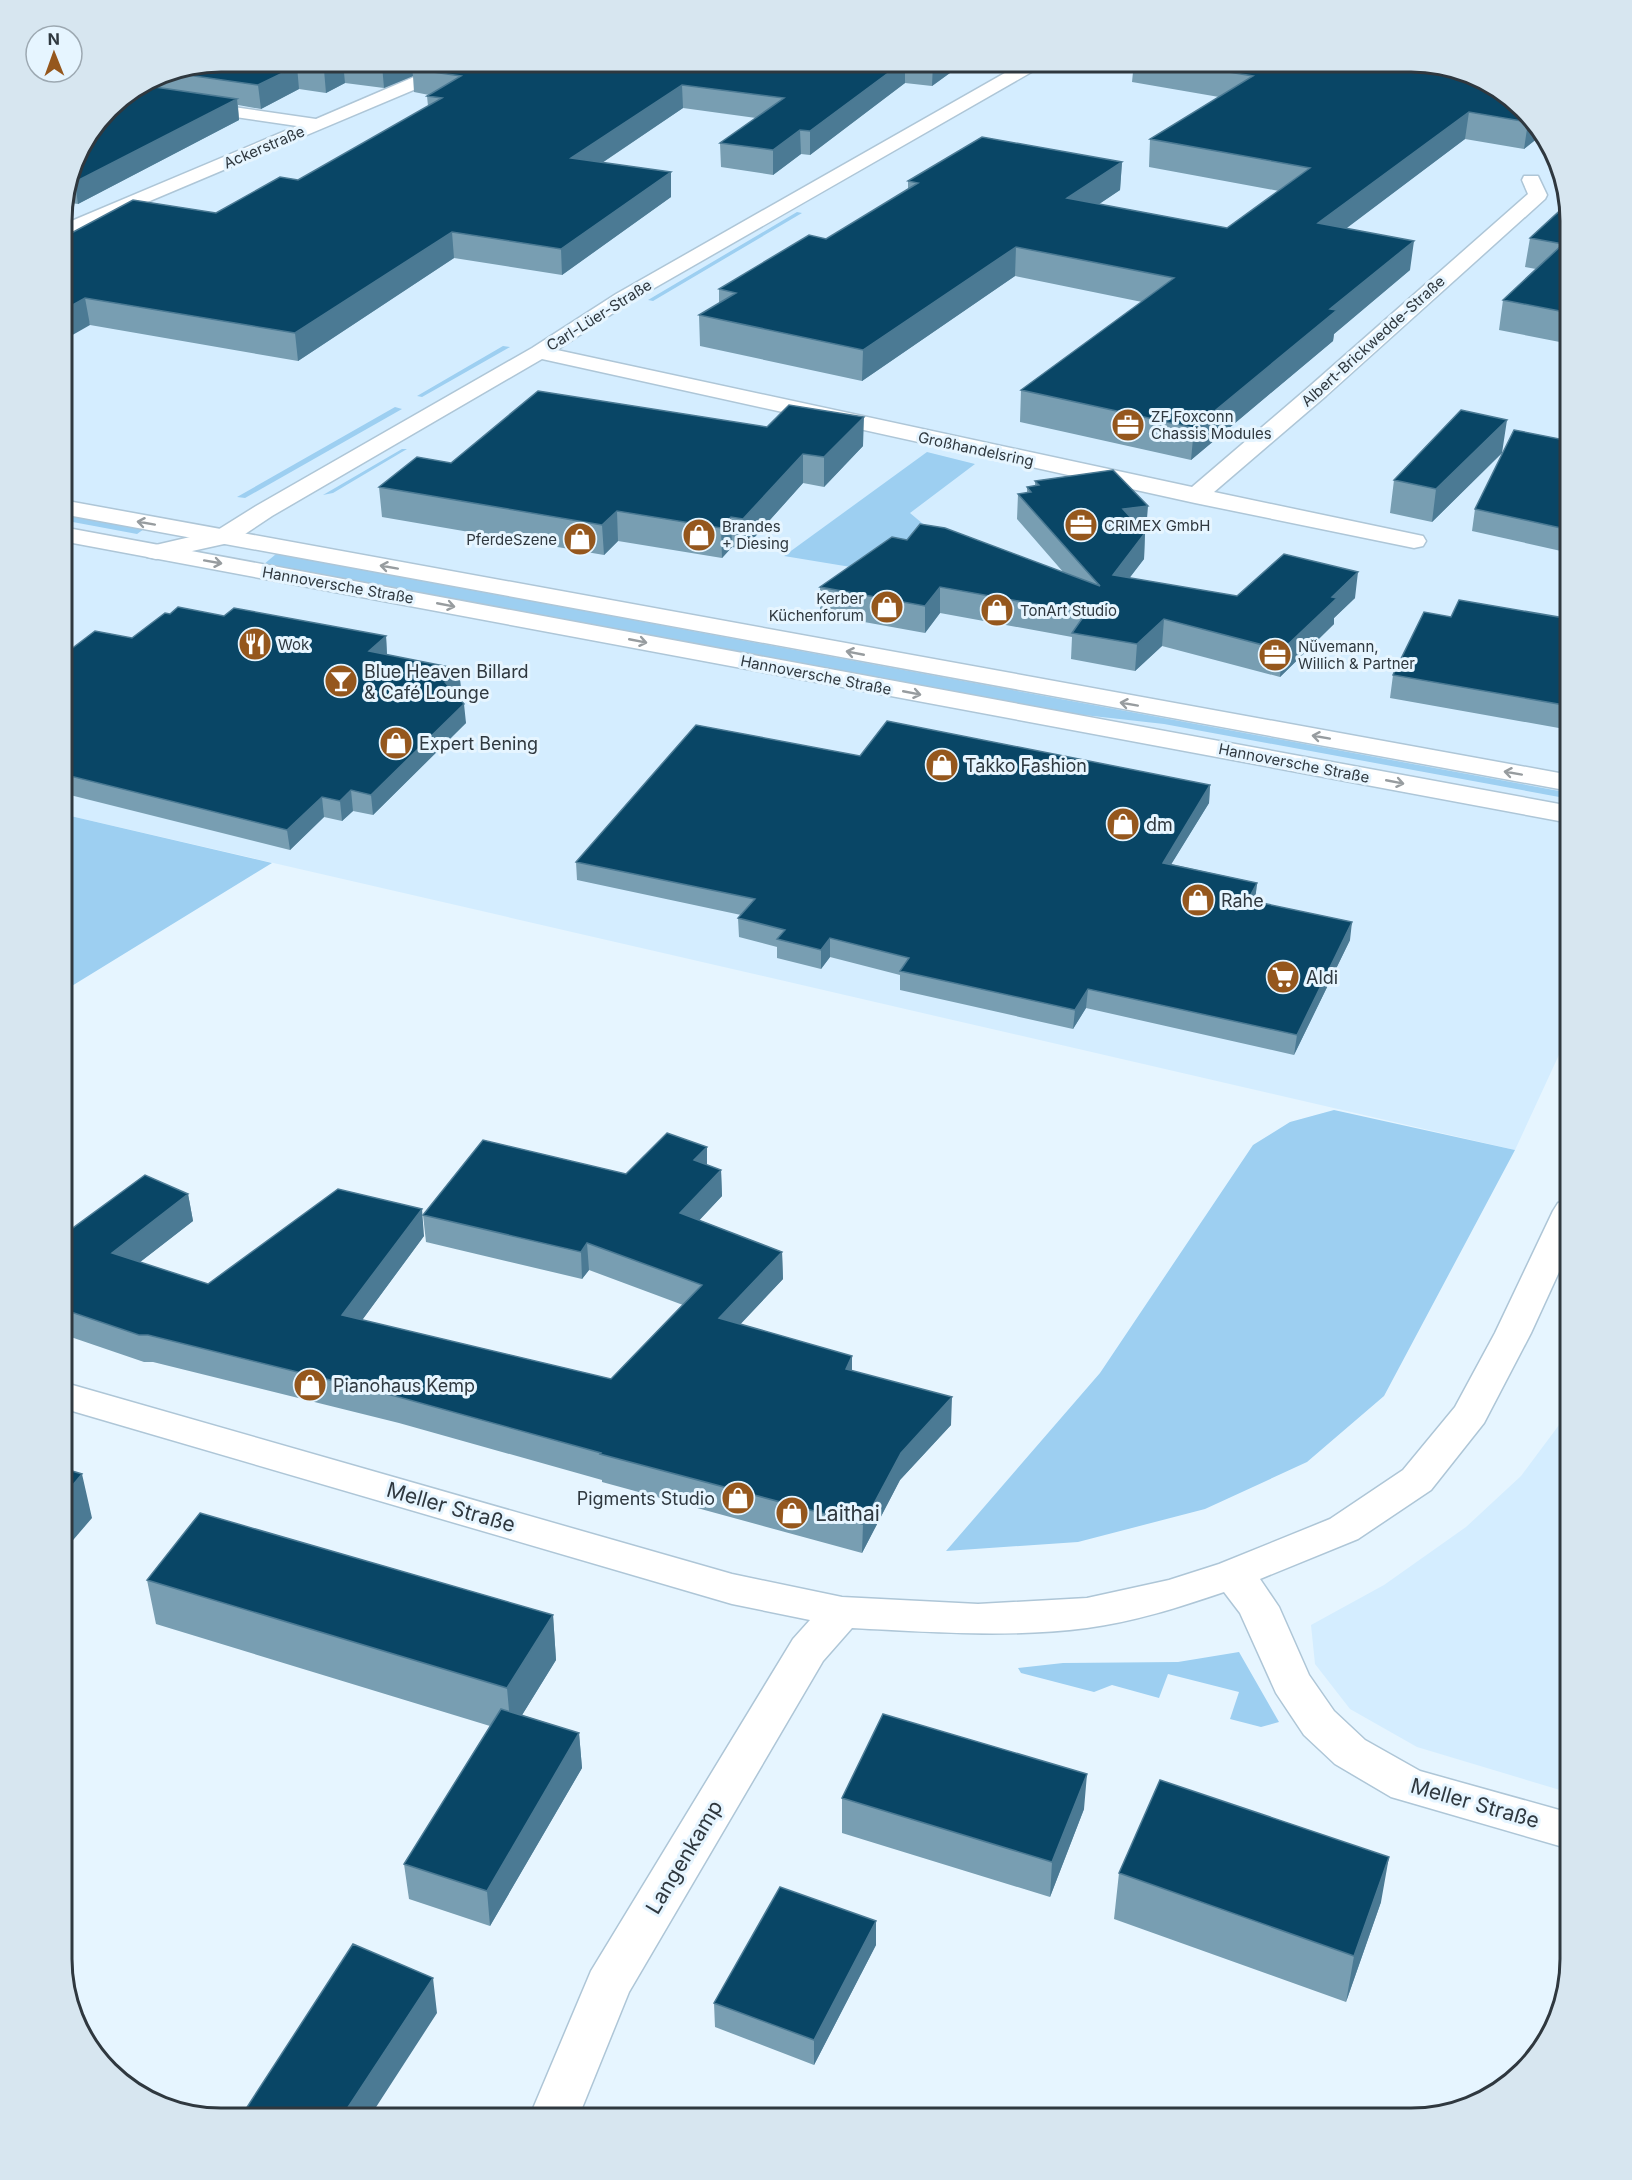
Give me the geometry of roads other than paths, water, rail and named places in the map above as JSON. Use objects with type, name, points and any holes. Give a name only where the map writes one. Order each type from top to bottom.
[{"type":"street","name":"Ackerstraße","points":[[72,228],[441,72]]},
{"type":"street","name":"Carl-Lüer-Straße","points":[[156,552],[224,537],[264,511],[539,352],[632,293],[1019,72]]},
{"type":"street","points":[[137,98],[316,124]]},
{"type":"street","name":"Albert-Brickwedde-Straße","points":[[1195,496],[1318,391],[1538,195],[1532,180]]},
{"type":"street","name":"Großhandelsring","points":[[539,352],[1195,496],[1414,541]]},
{"type":"street","name":"Hannoversche Straße","points":[[72,509],[1560,781]]},
{"type":"street","name":"Hannoversche Straße","points":[[72,536],[1560,813]]},
{"type":"street","name":"Meller Straße","points":[[72,1398],[732,1589],[842,1612],[978,1619],[1087,1613],[1172,1594],[1233,1574],[1344,1529],[1417,1480],[1471,1414],[1513,1333],[1560,1232]]},
{"type":"street","name":"Meller Straße","points":[[1233,1574],[1258,1607],[1291,1682],[1319,1723],[1350,1752],[1407,1785],[1560,1828]]},
{"type":"street","name":"Langenkamp","points":[[558,2108],[608,1985],[808,1650],[842,1612]]},
{"type":"place","name":"ZF Foxconn Chassis Modules","points":[[1128,425]]},
{"type":"place","name":"CRIMEX GmbH","points":[[1081,525]]},
{"type":"place","name":"Brandes + Diesing","points":[[699,535]]},
{"type":"place","name":"PferdeSzene","points":[[580,539]]},
{"type":"place","name":"Kerber Küchenforum","points":[[887,607]]},
{"type":"place","name":"TonArt Studio","points":[[997,610]]},
{"type":"place","name":"Wok","points":[[255,644]]},
{"type":"place","name":"Nüvemann, Willich & Partner","points":[[1275,655]]},
{"type":"place","name":"Blue Heaven Billard & Café Lounge","points":[[341,681]]},
{"type":"place","name":"Expert Bening","points":[[396,743]]},
{"type":"place","name":"Takko Fashion","points":[[942,765]]},
{"type":"place","name":"dm","points":[[1123,824]]},
{"type":"place","name":"Rahe","points":[[1198,900]]},
{"type":"place","name":"Aldi","points":[[1283,977]]},
{"type":"place","name":"Pianohaus Kemp","points":[[310,1385]]},
{"type":"place","name":"Pigments Studio","points":[[738,1498]]},
{"type":"place","name":"Laithai","points":[[792,1513]]}]
